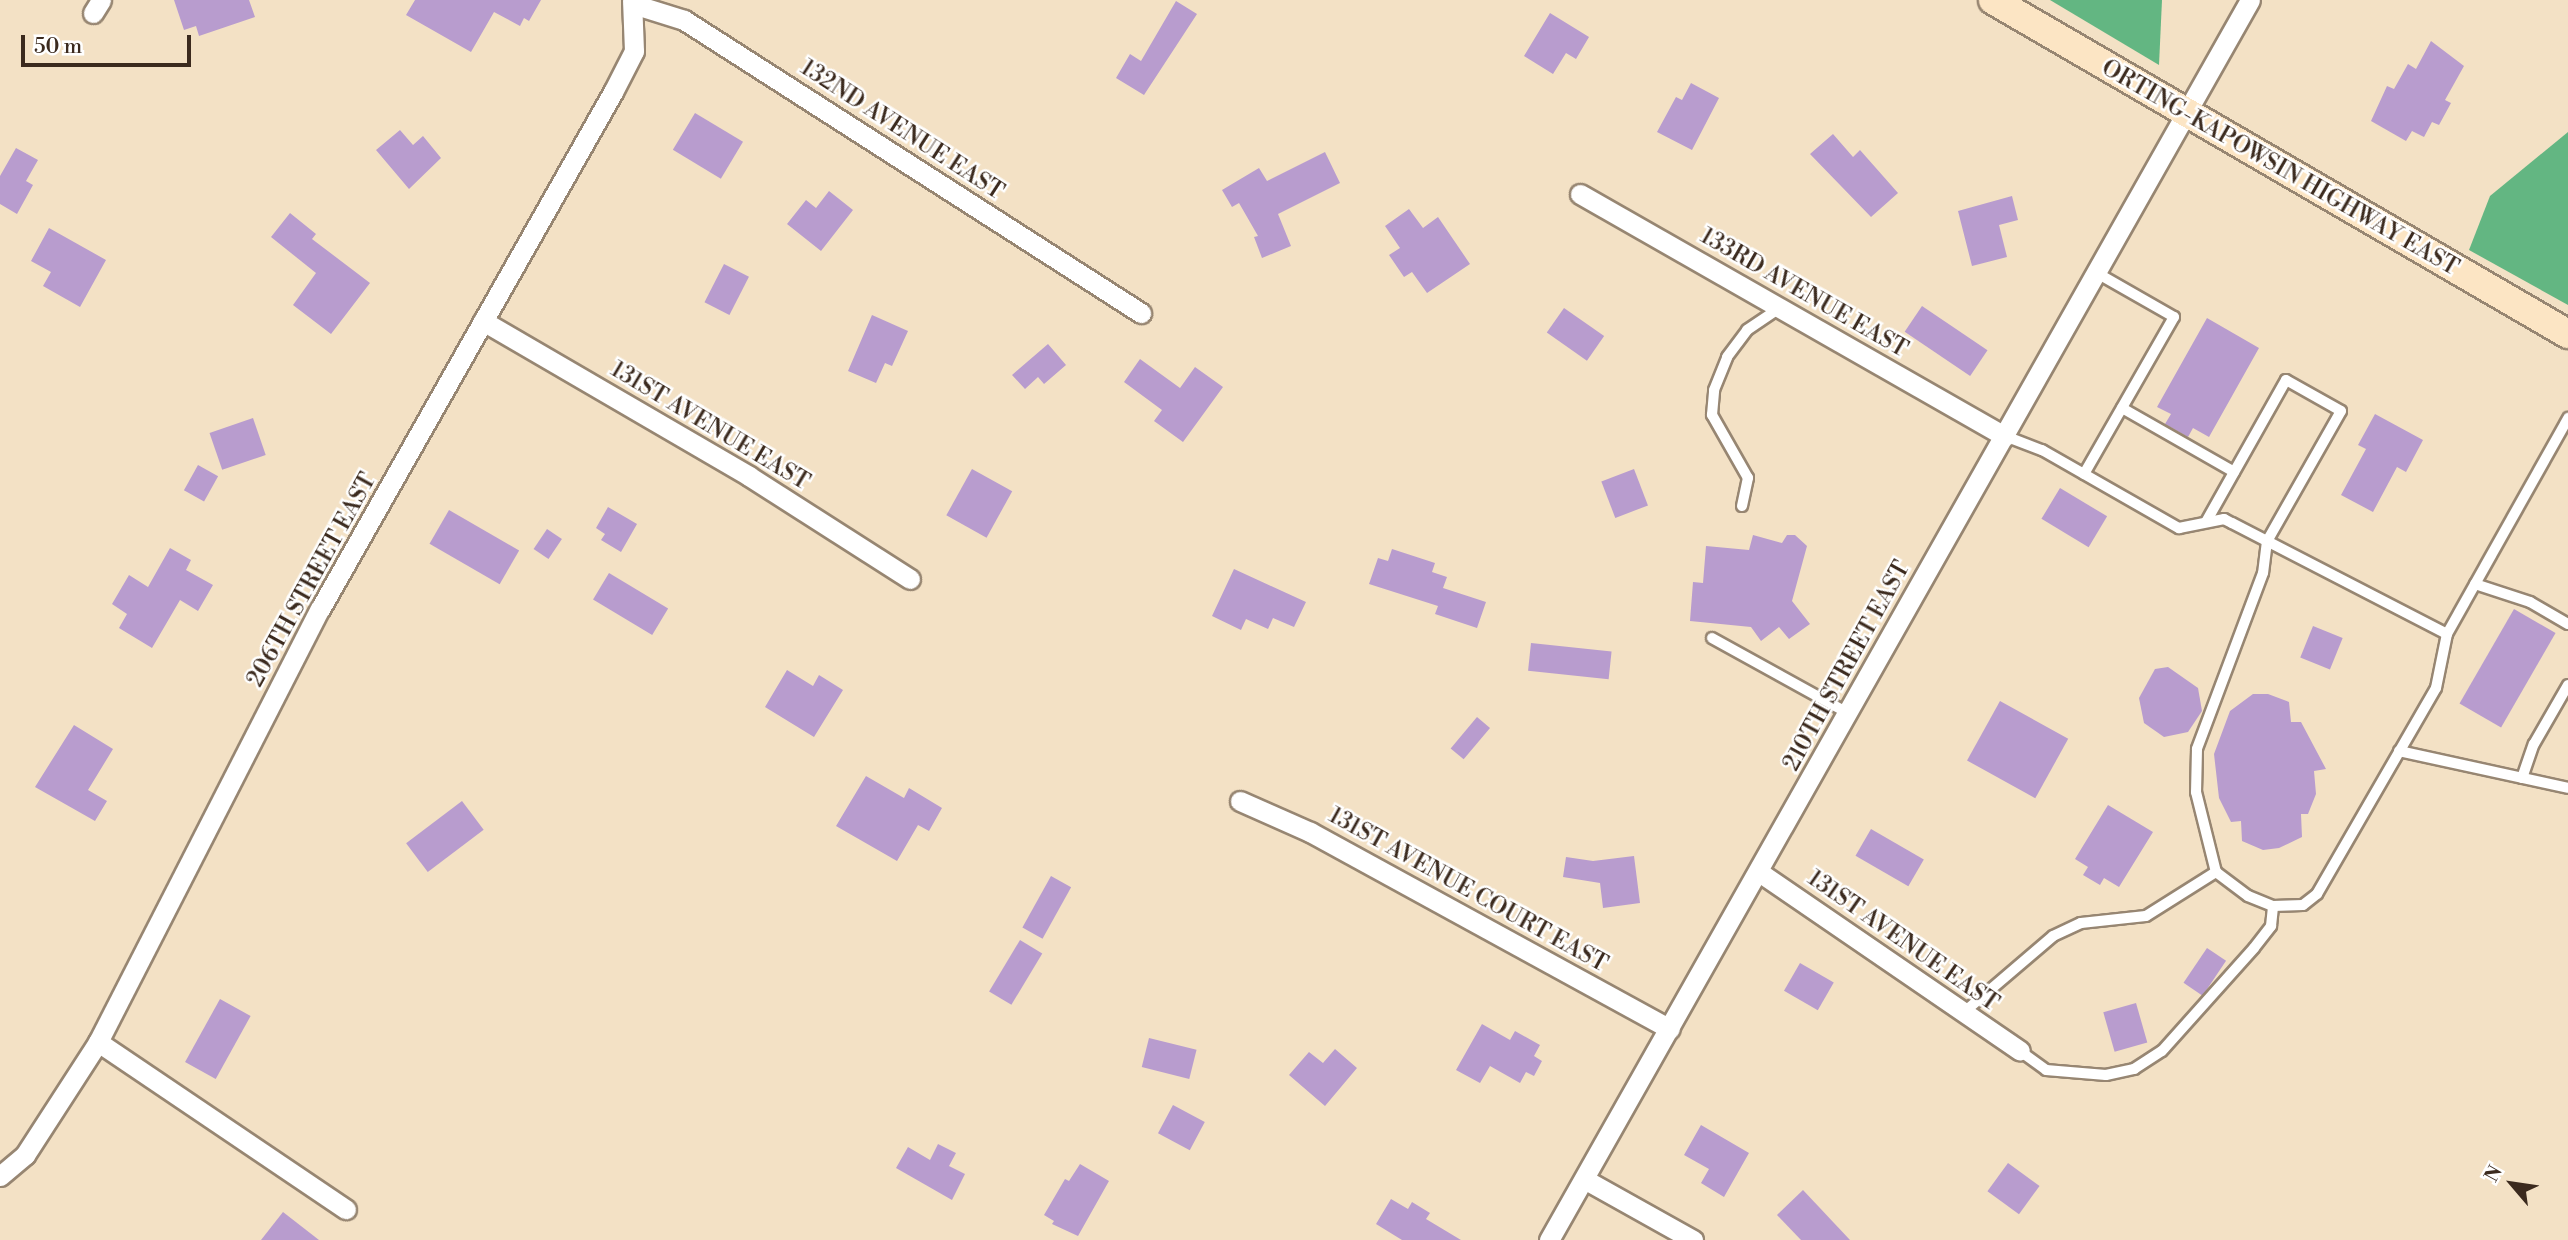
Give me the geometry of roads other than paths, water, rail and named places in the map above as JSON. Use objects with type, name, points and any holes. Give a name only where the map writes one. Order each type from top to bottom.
[{"type":"main road","name":"ORTING-KAPOWSIN HIGHWAY EAST","points":[[1993,0],[2186,116],[2568,334]]},
{"type":"street","name":"210TH STREET EAST","points":[[1549,1240],[2250,0]]},
{"type":"street","name":"132ND AVENUE EAST","points":[[635,1],[684,20],[1141,313]]},
{"type":"street","name":"206TH STREET EAST","points":[[0,1176],[25,1155],[98,1042],[320,609],[634,51],[635,1]]},
{"type":"street","name":"133RD AVENUE EAST","points":[[1580,194],[2005,436]]},
{"type":"street","name":"131ST AVENUE EAST","points":[[483,321],[750,476],[910,579]]},
{"type":"street","name":"131ST AVENUE COURT EAST","points":[[1240,801],[1363,860],[1670,1029]]},
{"type":"street","name":"131ST AVENUE EAST","points":[[1759,872],[2020,1051]]},
{"type":"street","points":[[98,1042],[346,1209]]},
{"type":"street","points":[[1584,1179],[1693,1240]]},
{"type":"lane","points":[[2084,474],[2175,317],[2097,273]]},
{"type":"lane","points":[[1742,506],[1748,478],[1712,415],[1714,390],[1727,357],[1747,330],[1780,308]]},
{"type":"lane","points":[[2206,523],[2286,380],[2341,411],[2267,541],[2263,573],[2197,749],[2196,792],[2216,872],[2248,896],[2273,906],[2303,905],[2317,894],[2436,688],[2447,635],[2568,418]]},
{"type":"lane","points":[[2122,408],[2234,472]]},
{"type":"lane","points":[[2005,436],[2084,474],[2179,528],[2224,519],[2447,635]]},
{"type":"lane","points":[[2475,584],[2530,602],[2568,624]]},
{"type":"lane","points":[[1712,638],[1849,713]]},
{"type":"lane","points":[[2522,778],[2534,744],[2568,685]]},
{"type":"lane","points":[[2399,751],[2568,788]]},
{"type":"lane","points":[[1964,1013],[2053,936],[2081,923],[2146,916],[2216,872]]},
{"type":"lane","points":[[2020,1051],[2046,1070],[2106,1075],[2134,1069],[2162,1051],[2254,948],[2271,926],[2273,906]]}]
